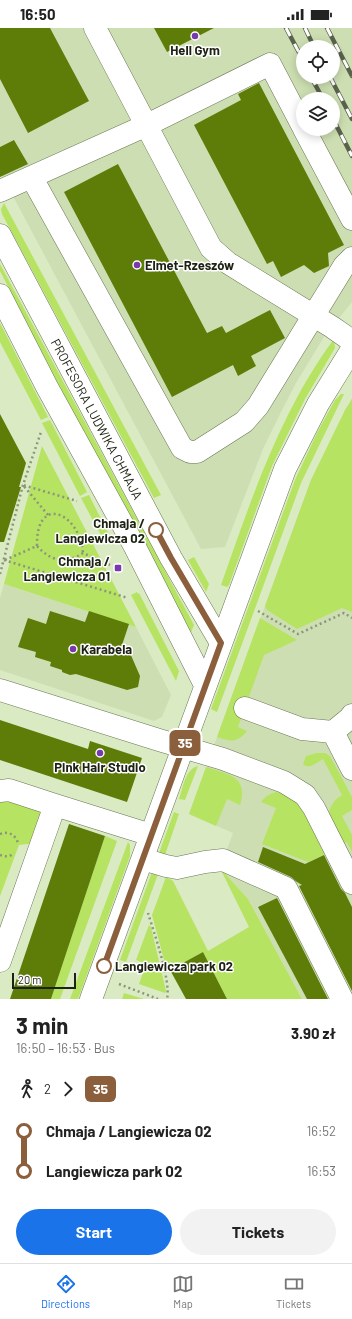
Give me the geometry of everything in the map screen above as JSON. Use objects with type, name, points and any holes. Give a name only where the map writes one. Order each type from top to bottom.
[{"type":"street","points":[[96,28],[211,248],[228,263],[313,315],[352,341]]},
{"type":"street","points":[[0,191],[32,178],[147,125],[270,64],[296,113]]},
{"type":"street","points":[[308,136],[352,219]]},
{"type":"street","points":[[32,178],[182,448],[190,452],[197,452],[244,422],[258,406],[344,266],[352,258]]},
{"type":"street","name":"PROFESORA LUDWIKA CHMAJA","points":[[0,235],[171,558],[221,643]]},
{"type":"street","name":"PROFESORA LUDWIKA CHMAJA","points":[[0,295],[47,387],[135,547],[206,685]]},
{"type":"street","points":[[91,999],[285,469],[318,404],[352,349]]},
{"type":"street","points":[[0,690],[223,759],[284,782],[305,795],[314,808],[352,883]]},
{"type":"street","points":[[245,708],[302,729],[333,732],[352,715]]},
{"type":"street","points":[[333,732],[352,769]]},
{"type":"street","points":[[0,791],[9,790],[151,835]]},
{"type":"street","points":[[0,961],[54,805]]},
{"type":"street","points":[[143,859],[177,868],[204,862],[223,860],[286,888],[342,999]]},
{"type":"path","points":[[0,574],[23,485],[41,432]]},
{"type":"path","points":[[23,485],[77,501]]},
{"type":"path","points":[[23,485],[48,515]]},
{"type":"path","points":[[54,513],[61,515],[72,524],[82,543],[83,553],[74,559],[55,559],[45,553],[37,546],[36,534],[38,525],[48,515],[54,513]]},
{"type":"path","points":[[4,560],[37,546]]},
{"type":"path","points":[[83,553],[110,565]]},
{"type":"path","points":[[4,560],[128,598]]},
{"type":"path","points":[[258,611],[298,634],[344,613],[352,618]]},
{"type":"path","points":[[0,834],[5,832],[12,834],[17,840],[18,847]]},
{"type":"path","points":[[0,854],[9,856],[16,851]]},
{"type":"path","points":[[148,913],[164,969],[168,990],[166,999]]},
{"type":"path","points":[[118,984],[158,999]]},
{"type":"shaded area","points":[[0,28],[352,28],[352,302],[324,337],[296,383],[263,449],[225,547],[201,549],[0,173]]},
{"type":"shaded area","points":[[352,398],[352,999],[302,999],[248,899],[220,868],[233,833],[189,814],[311,480]]},
{"type":"shaded area","points":[[4,584],[136,627],[171,695],[162,717],[154,721],[0,670],[0,598]]},
{"type":"green space","points":[[4,203],[161,495],[154,498],[2,214],[1,209]]},
{"type":"green space","points":[[0,264],[194,625],[189,637],[0,271]]},
{"type":"green space","points":[[0,323],[48,417],[41,420],[0,342]]},
{"type":"green space","points":[[334,339],[335,348],[305,399],[272,466],[229,585],[227,587],[221,585],[256,489],[282,427],[315,367]]},
{"type":"green space","points":[[341,394],[344,394],[301,483],[217,712],[211,709],[295,480],[317,433],[335,400]]},
{"type":"green space","points":[[352,399],[352,612],[342,608],[297,629],[267,610],[265,606],[311,480],[345,410]]},
{"type":"green space","points":[[50,420],[87,492],[80,496],[42,423]]},
{"type":"green space","points":[[42,446],[136,627],[4,584]]},
{"type":"green space","points":[[89,495],[108,533],[109,538],[104,541],[81,498]]},
{"type":"green space","points":[[194,557],[209,584],[206,592],[188,560]]},
{"type":"green space","points":[[137,592],[138,594],[139,593],[179,671],[176,681],[131,595]]},
{"type":"green space","points":[[260,618],[297,640],[264,655],[238,727],[247,731],[240,738],[234,740],[222,739],[217,737]]},
{"type":"green space","points":[[317,753],[325,753],[330,756],[352,797],[352,810],[342,816],[352,835],[352,852],[347,842],[343,845],[328,814],[333,803],[342,795],[323,759],[310,766],[305,766],[303,764],[306,756]]},
{"type":"green space","points":[[198,766],[185,800],[179,799],[187,775]]},
{"type":"green space","points":[[206,767],[228,774],[239,782],[241,788],[242,795],[240,805],[227,799],[216,826],[189,814]]},
{"type":"green space","points":[[276,792],[294,798],[301,807],[325,854],[308,862],[262,844],[276,808],[261,802],[264,798]]},
{"type":"green space","points":[[10,798],[39,809],[42,818],[36,843],[19,845],[0,896],[0,801]]},
{"type":"green space","points":[[174,812],[179,814],[165,855],[159,853]]},
{"type":"green space","points":[[105,836],[117,841],[60,999],[51,999]]},
{"type":"green space","points":[[128,842],[130,845],[130,856],[78,999],[70,999]]},
{"type":"green space","points":[[220,868],[248,899],[302,999],[227,999],[203,952],[170,970],[166,967],[152,915],[166,877],[173,881],[208,951],[249,927]]},
{"type":"green space","points":[[152,872],[158,874],[126,962],[120,960]]},
{"type":"green space","points":[[149,925],[151,927],[166,991],[165,993],[139,984],[146,964],[136,960]]},
{"type":"green space","points":[[124,993],[144,999],[122,999]]},
{"type":"building","points":[[0,28],[50,28],[89,101],[28,133],[0,79]]},
{"type":"building","points":[[154,28],[214,28],[167,52]]},
{"type":"building","points":[[259,83],[344,245],[328,253],[329,266],[314,273],[304,265],[281,277],[273,261],[267,264],[194,125],[241,100],[238,94]]},
{"type":"building","points":[[14,140],[28,164],[0,177],[0,147]]},
{"type":"building","name":"Elmet-Rzeszów","points":[[118,164],[207,333],[222,326],[226,333],[270,310],[285,338],[251,356],[256,366],[238,376],[233,365],[172,397],[64,192]]},
{"type":"building","points":[[0,414],[26,463],[19,487],[21,487],[4,542],[0,542]]},
{"type":"building","name":"Karabela","points":[[50,611],[85,622],[89,611],[129,624],[120,651],[130,653],[140,676],[138,687],[127,690],[76,674],[70,675],[62,672],[62,670],[50,666],[51,662],[35,657],[36,652],[18,647],[28,618],[46,624]]},
{"type":"building","points":[[0,720],[88,749],[90,741],[142,758],[127,802],[0,760]]},
{"type":"building","points":[[69,824],[105,836],[51,999],[10,999]]},
{"type":"building","points":[[263,847],[305,864],[324,855],[352,907],[352,991],[299,886],[302,885],[291,877],[258,862]]},
{"type":"building","points":[[277,898],[328,999],[307,999],[258,907]]},
{"type":"building","points":[[203,952],[227,999],[186,999],[170,970]]},
{"type":"railway","points":[[286,28],[296,47]]},
{"type":"railway","points":[[305,28],[311,40]]},
{"type":"railway","points":[[327,28],[352,76]]},
{"type":"railway","points":[[315,84],[319,92]]},
{"type":"railway","points":[[334,84],[352,119]]},
{"type":"railway","points":[[340,133],[352,156]]},
{"type":"bus line","name":"35","points":[[104,966],[221,643],[156,530]]},
{"type":"place","name":"Hell Gym","points":[[195,36]]},
{"type":"place","name":"Elmet-Rzeszów","points":[[137,265]]},
{"type":"place","name":"Chmaja / Langiewicza 02","points":[[156,530]]},
{"type":"place","name":"Chmaja / Langiewicza 01","points":[[118,568]]},
{"type":"place","name":"Karabela","points":[[73,649]]},
{"type":"place","name":"Pink Hair Studio","points":[[100,753]]},
{"type":"place","name":"Langiewicza park 02","points":[[104,966]]}]
